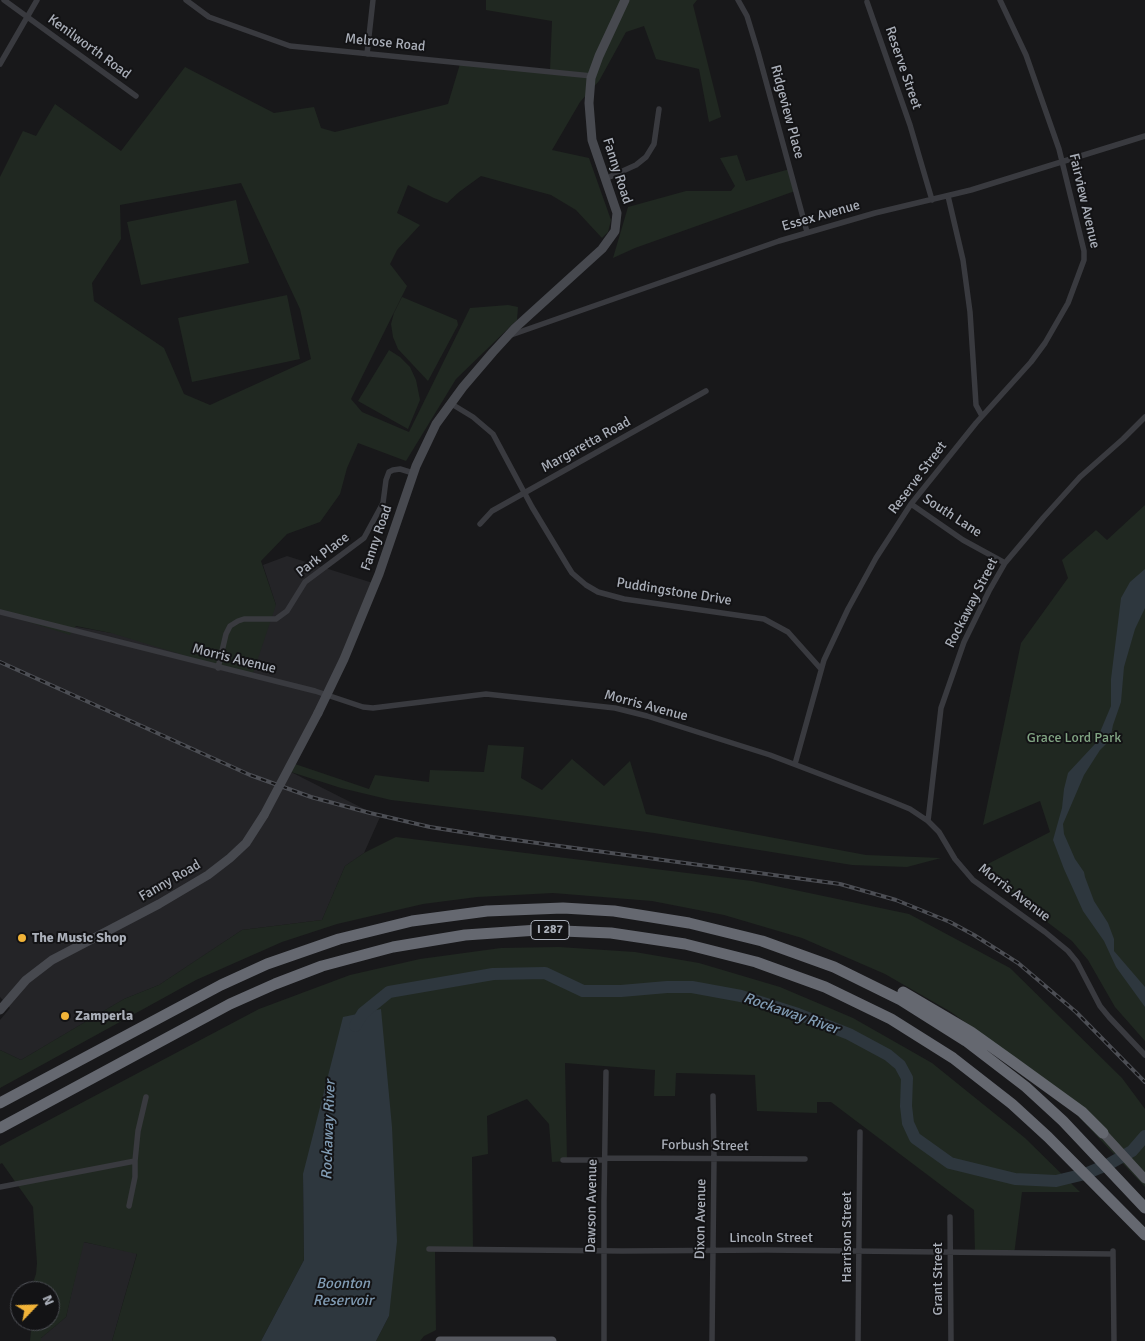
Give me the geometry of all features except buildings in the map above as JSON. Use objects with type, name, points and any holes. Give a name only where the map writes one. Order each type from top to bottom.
[{"type":"highway","name":"I 287","points":[[0,1103],[199,996],[244,974],[306,949],[387,926],[436,916],[487,910],[563,908],[605,911],[647,916],[737,934],[787,949],[834,967],[880,988],[924,1013],[980,1050],[1026,1087],[1063,1121],[1145,1208]]},
{"type":"highway","name":"I 287","points":[[0,1128],[230,1004],[322,966],[392,947],[465,935],[513,931],[587,931],[660,940],[732,955],[780,969],[847,997],[913,1032],[973,1073],[1012,1104],[1098,1186],[1145,1235]]},
{"type":"highway","points":[[737,934],[801,949],[832,959],[906,994],[971,1032],[1014,1062],[1071,1103],[1106,1136]]},
{"type":"main road","name":"Fanny Road","points":[[0,1010],[26,980],[52,960],[208,876],[246,843],[264,815],[327,696],[379,574],[413,473],[425,445],[450,403],[492,352],[602,249],[613,236],[616,227],[616,213],[592,140],[590,103],[592,76],[599,56],[626,0]]},
{"type":"main road","points":[[1106,1136],[1145,1179]]},
{"type":"main road","points":[[440,1341],[552,1341]]},
{"type":"street","name":"Kenilworth Road","points":[[4,0],[136,96]]},
{"type":"street","points":[[0,64],[37,0]]},
{"type":"street","name":"Melrose Road","points":[[186,0],[209,17],[290,46],[592,76]]},
{"type":"street","points":[[367,54],[373,0]]},
{"type":"street","name":"Ridgeview Place","points":[[738,0],[747,16],[807,232]]},
{"type":"street","name":"Fairview Avenue","points":[[982,416],[1031,362],[1045,343],[1068,303],[1081,269],[1084,251],[1059,149],[1026,55],[1002,0]]},
{"type":"street","name":"Reserve Street","points":[[867,2],[910,125],[932,200]]},
{"type":"street","points":[[605,179],[636,165],[646,157],[654,144],[659,109]]},
{"type":"street","name":"Essex Avenue","points":[[508,336],[807,232],[948,196],[1145,136]]},
{"type":"street","points":[[948,196],[963,260],[970,312],[976,405],[982,416]]},
{"type":"street","name":"Margaretta Road","points":[[480,524],[492,511],[706,391]]},
{"type":"street","name":"Puddingstone Drive","points":[[450,403],[474,417],[493,434],[567,565],[572,573],[586,585],[598,592],[624,598],[764,619],[788,632],[821,669]]},
{"type":"street","name":"Reserve Street","points":[[795,764],[824,660],[872,564],[911,504],[982,416]]},
{"type":"street","name":"Rockaway Street","points":[[928,822],[941,708],[964,642],[1005,563],[1080,477],[1145,417]]},
{"type":"street","name":"Park Place","points":[[218,668],[226,634],[230,626],[238,620],[244,619],[276,619],[287,611],[306,582],[364,538],[383,503],[389,472],[400,469],[413,473]]},
{"type":"street","name":"South Lane","points":[[911,504],[963,540],[1005,563]]},
{"type":"street","name":"Morris Avenue","points":[[0,612],[327,696],[363,707],[390,706],[486,694],[615,708],[647,716],[795,764],[910,809],[928,822],[939,832],[955,859],[973,880],[1068,951],[1077,962],[1100,1006],[1145,1055]]},
{"type":"street","name":"Dawson Avenue","points":[[604,1341],[606,1072]]},
{"type":"street","name":"Dixon Avenue","points":[[712,1096],[714,1159],[712,1341]]},
{"type":"street","points":[[129,1206],[135,1177],[138,1131],[146,1097]]},
{"type":"street","name":"Harrison Street","points":[[858,1341],[860,1132]]},
{"type":"street","name":"Forbush Street","points":[[563,1160],[805,1159]]},
{"type":"street","points":[[0,1187],[135,1161]]},
{"type":"street","name":"Grant Street","points":[[950,1217],[951,1341]]},
{"type":"street","name":"Lincoln Street","points":[[429,1249],[1113,1253],[1114,1341]]},
{"type":"shaded area","points":[[287,556],[376,584],[291,772],[380,817],[364,853],[345,866],[322,920],[242,930],[159,985],[124,999],[21,1060],[0,1050],[0,1020],[10,1008],[0,997],[0,613],[111,633],[276,605],[263,565]]},
{"type":"shaded area","points":[[83,1242],[137,1253],[112,1341],[41,1341],[41,1338],[49,1331],[60,1331],[60,1322],[66,1317]]},
{"type":"green space","points":[[486,0],[697,0],[693,5],[721,117],[709,122],[699,69],[656,59],[644,26],[626,32],[599,81],[580,102],[552,150],[589,158],[611,220],[608,232],[602,238],[576,210],[551,195],[481,176],[447,203],[408,185],[397,213],[420,225],[397,250],[390,264],[407,286],[351,399],[362,412],[409,432],[470,308],[508,305],[518,307],[517,320],[456,379],[406,461],[358,443],[347,468],[340,494],[320,522],[287,534],[261,561],[276,605],[252,676],[111,633],[76,626],[70,635],[0,613],[0,177],[23,131],[36,136],[55,104],[121,151],[185,67],[274,113],[314,107],[321,128],[335,132],[448,104],[460,64],[550,71],[552,21],[486,10]],"holes":[[[241,183],[300,309],[311,359],[210,405],[184,394],[164,348],[94,301],[92,283],[121,239],[120,205]]]},
{"type":"green space","points":[[737,155],[746,181],[790,169],[795,191],[635,248],[613,258],[628,207],[686,191],[731,191],[735,186],[720,158]]},
{"type":"green space","points":[[236,200],[249,263],[141,285],[127,222]]},
{"type":"green space","points":[[287,295],[300,359],[192,382],[178,318]]},
{"type":"green space","points":[[402,297],[457,320],[458,325],[428,381],[398,349],[393,337],[391,324]]},
{"type":"green space","points":[[389,350],[410,367],[416,380],[420,400],[408,429],[358,401]]},
{"type":"green space","name":"Grace Lord Park","points":[[1145,505],[1145,1041],[1115,1007],[1088,960],[1072,941],[978,869],[1050,832],[1040,801],[983,825],[1021,643],[1068,578],[1062,560],[1096,530],[1107,540]]},
{"type":"green space","points":[[488,745],[524,747],[521,778],[542,790],[572,759],[604,786],[630,761],[646,814],[866,855],[941,858],[907,867],[852,865],[654,833],[391,800],[341,788],[291,772],[295,764],[369,789],[375,775],[429,782],[430,770],[484,772]]},
{"type":"green space","points":[[396,837],[752,881],[909,914],[1010,968],[1122,1078],[1145,1109],[1145,1187],[1061,1098],[1019,1061],[951,1012],[885,974],[802,938],[724,915],[652,901],[553,893],[477,897],[423,904],[337,924],[282,942],[196,980],[0,1088],[0,1050],[21,1060],[124,999],[159,985],[242,930],[322,920],[345,866],[364,853]]},
{"type":"green space","points":[[559,947],[635,952],[699,963],[780,987],[853,1018],[932,1063],[1025,1138],[1080,1192],[1022,1192],[1014,1255],[975,1254],[974,1210],[831,1102],[817,1102],[817,1113],[757,1111],[755,1075],[676,1073],[675,1096],[654,1096],[655,1070],[565,1063],[567,1161],[552,1162],[549,1124],[527,1099],[487,1116],[488,1154],[472,1157],[473,1250],[435,1250],[436,1330],[424,1336],[420,1341],[376,1341],[389,1316],[303,1174],[304,1260],[261,1341],[112,1341],[137,1254],[84,1242],[66,1317],[60,1322],[60,1281],[34,1281],[37,1263],[33,1207],[2,1163],[0,1164],[0,1146],[259,1009],[350,975],[420,959],[501,948]]},
{"type":"green space","points":[[31,1331],[49,1331],[41,1338],[41,1341],[30,1341]]},
{"type":"water","points":[[1145,569],[1145,608],[1135,629],[1124,667],[1121,702],[1110,740],[1100,750],[1084,775],[1063,824],[1064,834],[1075,859],[1084,872],[1094,901],[1108,923],[1114,939],[1114,951],[1145,987],[1145,1007],[1116,967],[1104,941],[1083,911],[1053,840],[1062,808],[1068,773],[1095,744],[1111,706],[1111,679],[1121,598],[1130,582]]},
{"type":"water","name":"Boonton Reservoir","points":[[381,1009],[392,1127],[397,1241],[389,1316],[376,1341],[261,1341],[304,1260],[303,1174],[343,1017]]},
{"type":"waterway","name":"Rockaway River","points":[[355,1026],[363,1013],[389,992],[493,974],[545,973],[583,991],[692,987],[741,996],[798,1014],[849,1034],[888,1055],[900,1065],[907,1078],[906,1106],[908,1123],[915,1138],[950,1163],[1015,1179],[1056,1181],[1085,1174],[1109,1164],[1132,1151],[1145,1136]]},
{"type":"railway","points":[[0,662],[250,775],[311,797],[370,813],[430,827],[493,837],[840,884],[896,900],[950,922],[1018,963],[1076,1012],[1145,1082]]},
{"type":"place","name":"The Music Shop","points":[[22,938]]},
{"type":"place","name":"Zamperla","points":[[65,1016]]}]
